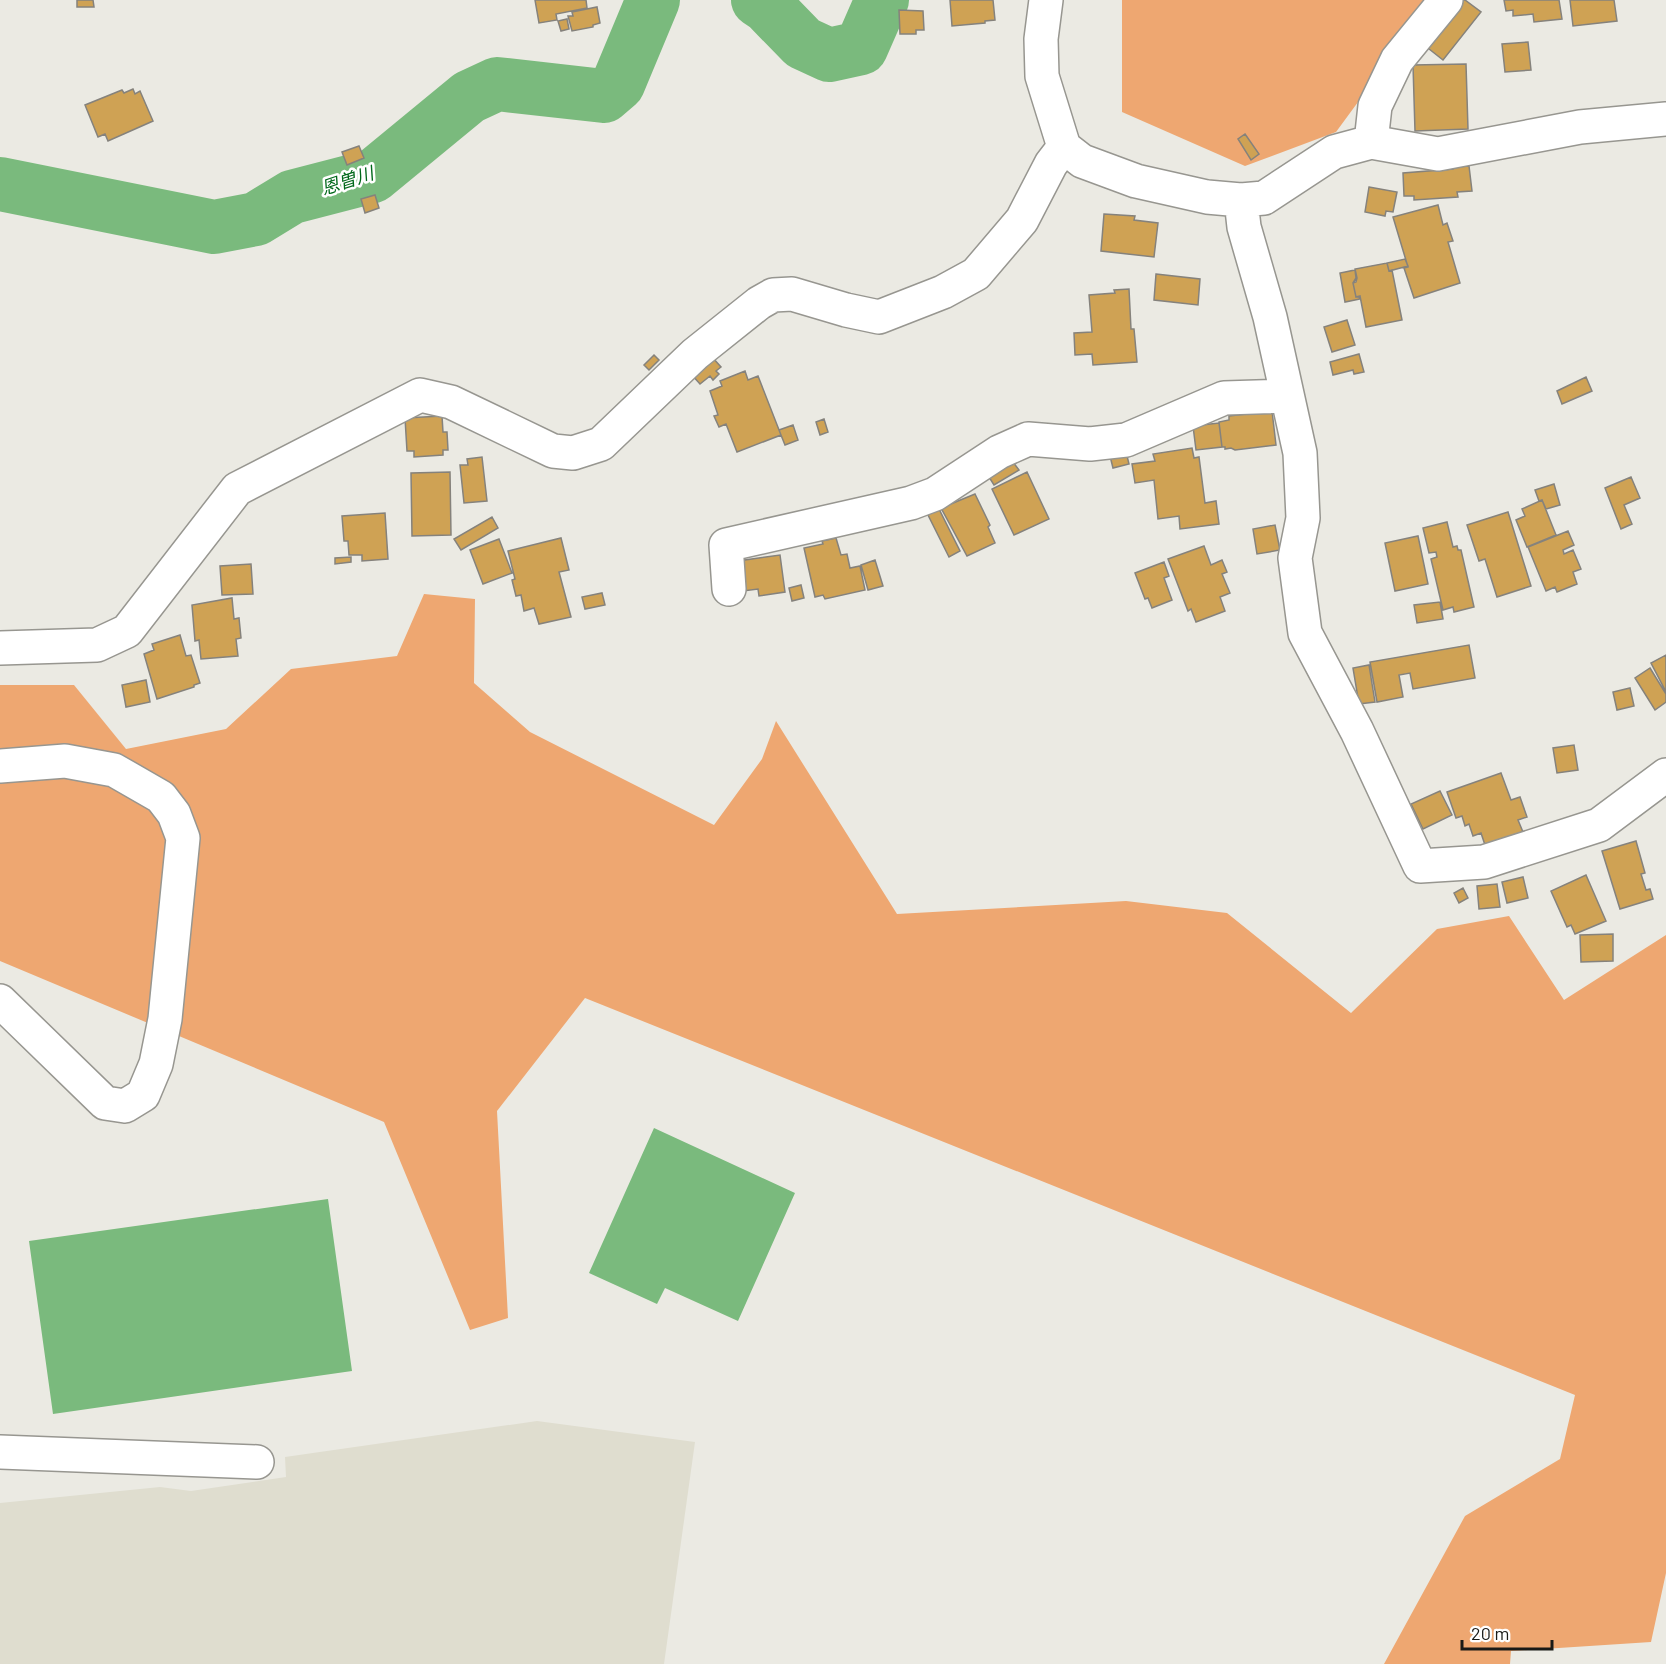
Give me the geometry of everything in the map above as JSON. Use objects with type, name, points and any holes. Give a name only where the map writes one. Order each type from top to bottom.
[{"type":"street","points":[[1046,0],[1041,39],[1042,76],[1064,147],[1082,161],[1136,181],[1207,196],[1240,200],[1264,198],[1334,152],[1371,142],[1438,154],[1580,127],[1666,119]]},
{"type":"street","points":[[1371,142],[1376,106],[1397,60],[1446,0]]},
{"type":"street","points":[[0,648],[97,645],[127,631],[237,489],[420,395],[451,402],[554,451],[573,453],[601,444],[695,354],[759,303],[773,295],[792,294],[879,317],[943,292],[976,274],[1022,220],[1051,164],[1064,147]]},
{"type":"street","points":[[1240,200],[1244,227],[1270,317],[1300,453],[1303,518],[1295,558],[1305,633],[1357,731],[1420,866],[1484,862],[1599,825],[1666,775]]},
{"type":"street","points":[[729,589],[726,545],[910,503],[935,494],[999,452],[1028,439],[1090,444],[1126,440],[1224,398],[1287,396]]},
{"type":"street","points":[[0,766],[65,761],[114,770],[161,797],[174,813],[183,838],[165,1019],[156,1064],[143,1095],[125,1106],[105,1103],[0,1000]]},
{"type":"street","points":[[0,1452],[257,1462]]},
{"type":"shaded area","points":[[1122,0],[1433,0],[1336,132],[1245,166],[1122,112]]},
{"type":"shaded area","points":[[424,594],[475,599],[474,683],[530,732],[714,825],[762,759],[776,721],[897,914],[1126,901],[1227,913],[1351,1013],[1437,929],[1509,916],[1564,1000],[1666,935],[1666,1573],[1651,1642],[1511,1651],[1510,1664],[1384,1664],[1465,1516],[1560,1459],[1575,1395],[585,998],[497,1111],[508,1318],[470,1330],[384,1122],[0,961],[0,685],[74,685],[126,749],[226,729],[291,669],[397,656]]},
{"type":"shaded area","points":[[654,1128],[795,1193],[738,1321],[665,1288],[657,1304],[589,1273]]},
{"type":"shaded area","points":[[328,1199],[352,1371],[53,1414],[29,1241]]},
{"type":"shaded area","points":[[537,1421],[695,1442],[664,1664],[0,1664],[0,1503],[160,1487],[191,1491],[286,1477],[285,1457]]},
{"type":"building","points":[[77,0],[93,0],[94,7],[77,7]]},
{"type":"building","points":[[535,0],[586,0],[587,8],[556,14],[557,20],[539,23]]},
{"type":"building","points":[[950,0],[993,0],[995,20],[952,26]]},
{"type":"building","points":[[1461,0],[1465,0],[1481,12],[1443,60],[1424,45]]},
{"type":"building","points":[[1504,0],[1559,0],[1562,19],[1534,22],[1533,14],[1513,16],[1513,10],[1506,11]]},
{"type":"building","points":[[1570,0],[1614,0],[1617,21],[1573,26]]},
{"type":"building","points":[[597,7],[600,23],[593,27],[572,31],[568,16],[573,16],[572,12]]},
{"type":"building","points":[[899,10],[923,11],[924,30],[916,30],[916,34],[900,34]]},
{"type":"building","points":[[567,19],[569,29],[561,31],[558,21]]},
{"type":"building","points":[[1528,42],[1531,70],[1505,72],[1502,44]]},
{"type":"building","points":[[1466,64],[1468,129],[1415,131],[1413,65]]},
{"type":"building","points":[[133,89],[135,94],[140,91],[153,121],[108,141],[105,134],[98,137],[85,105],[122,90],[124,93]]},
{"type":"building","points":[[1245,134],[1259,154],[1251,160],[1238,139]]},
{"type":"building","points":[[359,146],[364,158],[347,165],[342,152]]},
{"type":"building","points":[[1469,166],[1472,191],[1457,192],[1458,197],[1414,200],[1414,196],[1404,196],[1403,173]]},
{"type":"building","points":[[1369,187],[1397,192],[1393,212],[1386,211],[1385,216],[1365,212]]},
{"type":"building","points":[[375,195],[379,208],[365,213],[361,199]]},
{"type":"building","points":[[1438,205],[1443,225],[1447,223],[1453,241],[1448,242],[1460,283],[1414,298],[1404,268],[1408,267],[1393,217]]},
{"type":"building","points":[[1104,214],[1135,216],[1134,220],[1158,223],[1154,257],[1101,251]]},
{"type":"building","points":[[1405,259],[1408,266],[1389,271],[1387,263]]},
{"type":"building","points":[[1387,263],[1389,271],[1392,270],[1402,320],[1366,327],[1360,296],[1356,297],[1353,283],[1357,278],[1355,269]]},
{"type":"building","points":[[1355,270],[1356,278],[1353,283],[1356,297],[1360,299],[1345,302],[1340,273]]},
{"type":"building","points":[[1156,274],[1200,279],[1198,305],[1154,300]]},
{"type":"building","points":[[1129,289],[1131,329],[1134,329],[1137,362],[1093,365],[1092,354],[1075,355],[1074,333],[1092,332],[1089,295],[1115,293],[1114,290]]},
{"type":"building","points":[[1347,320],[1355,345],[1332,352],[1324,327]]},
{"type":"building","points":[[1359,354],[1364,372],[1354,374],[1353,370],[1333,375],[1330,362]]},
{"type":"building","points":[[654,355],[659,360],[649,370],[644,365]]},
{"type":"building","points":[[712,357],[721,367],[716,371],[719,374],[713,380],[710,376],[700,384],[692,375]]},
{"type":"building","points":[[745,371],[748,380],[758,376],[781,435],[737,452],[726,424],[719,427],[714,416],[718,415],[710,391],[722,386],[720,381]]},
{"type":"building","points":[[1586,377],[1592,391],[1562,404],[1557,391]]},
{"type":"building","points":[[1272,411],[1276,445],[1235,450],[1222,447],[1219,422],[1229,420],[1229,416]]},
{"type":"building","points":[[442,416],[443,432],[447,432],[448,450],[443,450],[443,455],[414,457],[414,451],[407,451],[405,418]]},
{"type":"building","points":[[824,419],[828,432],[820,435],[816,422]]},
{"type":"building","points":[[1219,423],[1222,447],[1196,450],[1193,426]]},
{"type":"building","points":[[793,425],[798,440],[785,445],[779,430]]},
{"type":"building","points":[[1192,448],[1194,458],[1199,457],[1205,503],[1216,501],[1219,524],[1180,529],[1179,516],[1158,519],[1154,480],[1135,483],[1132,464],[1155,461],[1153,454]]},
{"type":"building","points":[[1126,452],[1129,464],[1113,468],[1110,456]]},
{"type":"building","points":[[482,457],[487,501],[464,503],[460,465],[468,465],[467,459]]},
{"type":"building","points":[[1013,462],[1019,470],[994,485],[989,477]]},
{"type":"building","points":[[450,472],[451,535],[412,536],[411,473]]},
{"type":"building","points":[[1027,472],[1049,519],[1014,535],[992,489]]},
{"type":"building","points":[[1631,477],[1640,498],[1624,505],[1632,524],[1621,529],[1605,488]]},
{"type":"building","points":[[1554,484],[1560,505],[1546,509],[1542,500],[1539,501],[1535,490]]},
{"type":"building","points":[[975,494],[990,525],[988,527],[995,543],[967,556],[941,508]]},
{"type":"building","points":[[1542,500],[1556,535],[1527,547],[1516,520],[1525,516],[1522,509]]},
{"type":"building","points":[[938,507],[960,551],[949,557],[927,513]]},
{"type":"building","points":[[1508,512],[1531,586],[1497,597],[1485,559],[1479,561],[1467,525]]},
{"type":"building","points":[[385,513],[388,559],[362,561],[362,555],[349,555],[348,541],[344,541],[342,516]]},
{"type":"building","points":[[492,517],[498,528],[461,550],[454,539]]},
{"type":"building","points":[[1447,522],[1453,547],[1457,546],[1458,550],[1461,550],[1474,607],[1454,612],[1453,607],[1443,610],[1431,559],[1437,557],[1436,552],[1429,553],[1423,528]]},
{"type":"building","points":[[1275,525],[1280,550],[1257,554],[1253,529]]},
{"type":"building","points":[[1568,531],[1574,545],[1563,550],[1564,554],[1573,550],[1581,569],[1573,572],[1577,584],[1557,592],[1555,587],[1546,591],[1528,547]]},
{"type":"building","points":[[1418,536],[1428,584],[1395,591],[1385,543]]},
{"type":"building","points":[[561,538],[569,570],[559,572],[571,617],[539,624],[534,608],[524,611],[521,595],[516,596],[512,580],[515,579],[508,551]]},
{"type":"building","points":[[836,538],[841,555],[847,554],[850,568],[860,566],[865,590],[825,599],[823,595],[815,597],[804,548],[823,544],[822,541]]},
{"type":"building","points":[[499,539],[512,573],[483,584],[470,550]]},
{"type":"building","points":[[1204,546],[1211,565],[1222,560],[1227,572],[1222,574],[1230,593],[1220,597],[1225,611],[1196,622],[1191,609],[1188,611],[1168,559]]},
{"type":"building","points":[[780,555],[785,592],[759,596],[758,589],[743,591],[738,561]]},
{"type":"building","points":[[351,557],[351,562],[335,564],[335,558]]},
{"type":"building","points":[[875,560],[883,586],[868,590],[861,565]]},
{"type":"building","points":[[1164,562],[1169,576],[1164,578],[1172,600],[1152,608],[1148,598],[1145,599],[1135,573]]},
{"type":"building","points":[[251,564],[253,594],[222,595],[220,566]]},
{"type":"building","points":[[801,585],[804,598],[792,601],[789,588]]},
{"type":"building","points":[[602,593],[605,605],[585,609],[582,597]]},
{"type":"building","points":[[232,598],[234,619],[239,618],[241,638],[236,639],[238,656],[201,659],[199,640],[195,641],[192,605]]},
{"type":"building","points":[[1440,602],[1443,619],[1417,623],[1414,605]]},
{"type":"building","points":[[180,635],[186,656],[191,655],[200,683],[157,699],[144,654],[154,650],[152,644]]},
{"type":"building","points":[[1469,645],[1475,678],[1413,689],[1410,673],[1399,675],[1403,697],[1377,702],[1370,662]]},
{"type":"building","points":[[1666,655],[1666,692],[1651,663]]},
{"type":"building","points":[[1369,665],[1375,702],[1359,704],[1353,668]]},
{"type":"building","points":[[1650,668],[1666,694],[1666,702],[1655,710],[1635,678]]},
{"type":"building","points":[[146,680],[150,702],[126,707],[122,685]]},
{"type":"building","points":[[1630,688],[1634,706],[1617,710],[1613,692]]},
{"type":"building","points":[[1574,745],[1578,770],[1557,773],[1553,748]]},
{"type":"building","points":[[1501,773],[1511,800],[1520,797],[1527,817],[1518,820],[1523,832],[1485,845],[1481,833],[1473,836],[1469,824],[1465,826],[1462,816],[1456,818],[1447,792]]},
{"type":"building","points":[[1440,791],[1452,815],[1423,829],[1411,804]]},
{"type":"building","points":[[1636,841],[1645,873],[1641,874],[1646,890],[1650,889],[1653,899],[1620,909],[1602,851]]},
{"type":"building","points":[[1586,875],[1606,921],[1575,934],[1571,925],[1567,927],[1551,891]]},
{"type":"building","points":[[1523,877],[1528,898],[1507,903],[1502,882]]},
{"type":"building","points":[[1497,884],[1500,907],[1479,909],[1477,886]]},
{"type":"building","points":[[1463,888],[1468,898],[1459,903],[1454,893]]},
{"type":"building","points":[[1613,934],[1613,961],[1581,962],[1580,935]]},
{"type":"waterway","name":"恩曽川","points":[[0,184],[214,227],[256,219],[292,197],[373,176],[469,97],[497,84],[604,96],[618,84],[653,0]]},
{"type":"waterway","name":"恩曽川","points":[[758,0],[767,6],[803,43],[829,55],[861,48],[882,0]]}]
